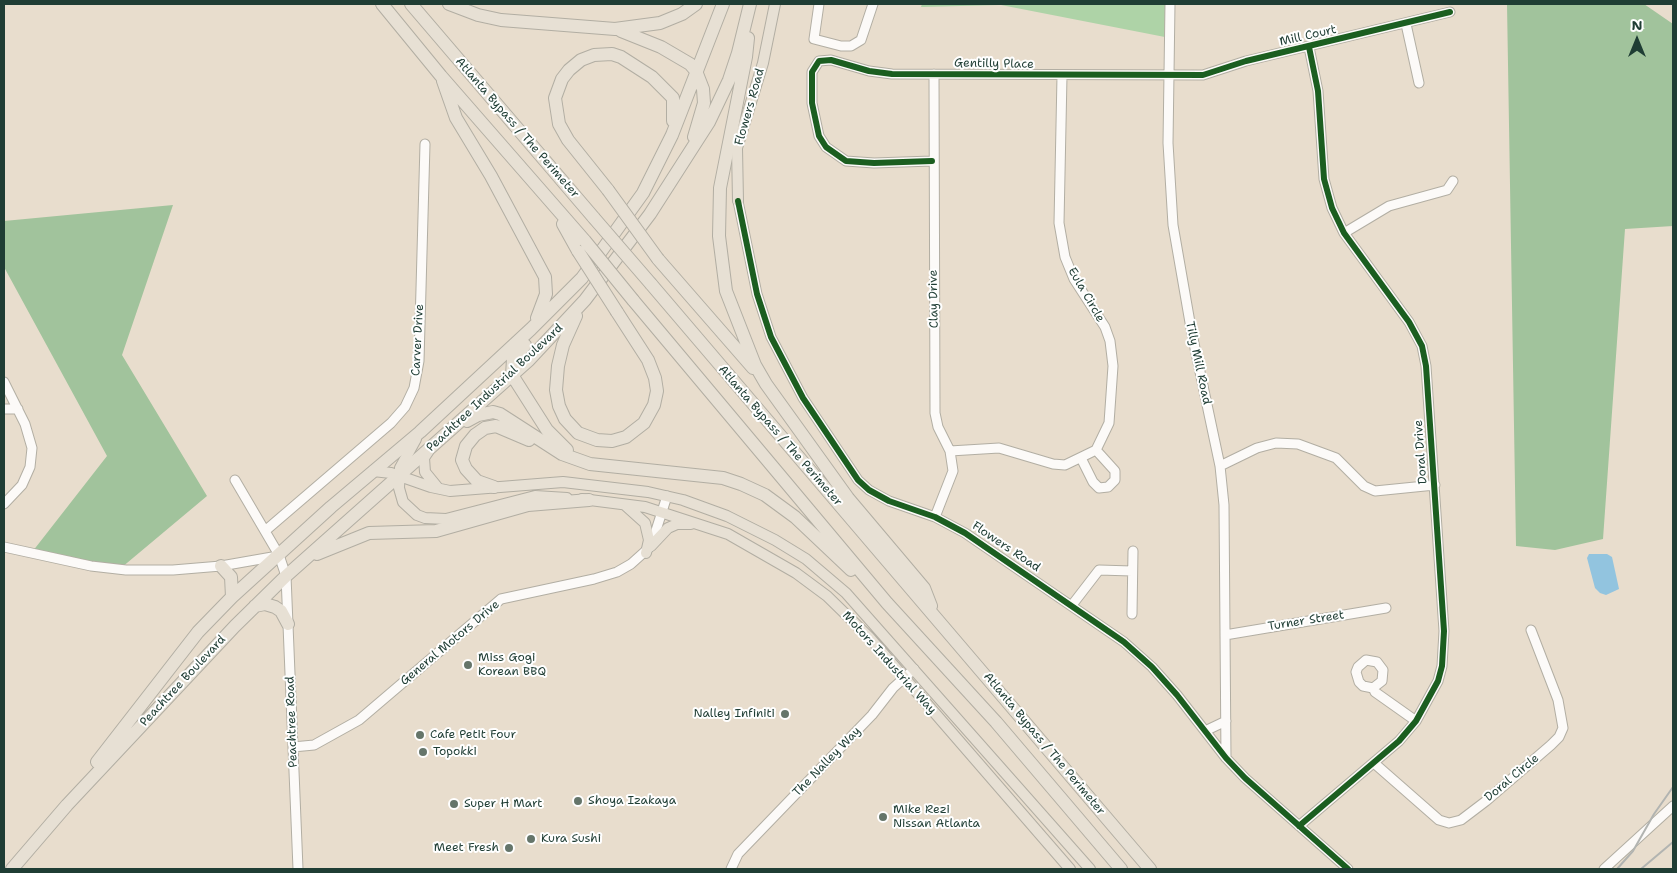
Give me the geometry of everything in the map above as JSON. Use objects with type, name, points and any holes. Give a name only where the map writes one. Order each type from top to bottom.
[{"type":"highway","name":"Atlanta Bypass / The Perimeter","points":[[382,4],[441,76],[552,204],[581,246],[633,300],[887,603],[996,722],[1121,869]]},
{"type":"highway","name":"Atlanta Bypass / The Perimeter","points":[[411,4],[1150,869]]},
{"type":"highway","points":[[449,4],[478,15],[501,20],[615,29],[660,23],[682,14],[696,4]]},
{"type":"highway","name":"Peachtree Industrial Boulevard","points":[[280,555],[373,471],[420,432],[531,329],[582,278],[642,193],[672,135],[723,4]]},
{"type":"highway","points":[[750,4],[746,57],[720,188],[719,236],[726,292],[755,365],[766,384]]},
{"type":"highway","name":"Peachtree Industrial Boulevard","points":[[303,561],[399,475],[428,452],[512,375],[585,300],[650,214],[709,122],[729,80],[750,4]]},
{"type":"highway","points":[[615,29],[661,47],[690,64],[696,71],[703,89],[704,103],[686,160]]},
{"type":"highway","points":[[672,135],[675,110],[673,98],[652,77],[621,56],[604,54],[587,57],[569,70],[557,90],[555,98],[556,114],[562,132],[608,190],[658,259],[766,384],[848,498],[924,588],[934,616]]},
{"type":"highway","points":[[441,76],[456,118],[491,176],[544,277],[545,299],[531,329]]},
{"type":"highway","points":[[581,246],[617,312],[642,350],[652,370],[656,384],[656,398],[649,417],[633,433],[619,439],[597,440],[578,433],[569,424],[559,406],[556,390],[557,373],[563,345],[585,300]]},
{"type":"highway","points":[[582,278],[565,303],[515,355],[512,363],[512,375],[547,430],[564,449],[584,459],[613,466]]},
{"type":"highway","points":[[452,429],[478,415],[493,412],[510,419],[562,454]]},
{"type":"highway","points":[[494,487],[482,484],[470,475],[462,460],[466,446],[475,435],[485,428],[504,428],[562,454],[590,464],[723,478],[765,495],[795,516],[887,603]]},
{"type":"highway","points":[[303,561],[369,533],[436,531],[528,505],[589,500]]},
{"type":"highway","name":"Peachtree Boulevard","points":[[67,805],[198,632],[232,597],[280,555]]},
{"type":"highway","name":"Peachtree Boulevard","points":[[12,869],[67,805],[255,606],[303,561]]},
{"type":"highway","points":[[221,566],[231,577],[232,597]]},
{"type":"highway","points":[[255,606],[265,604],[275,607],[281,611],[288,624]]},
{"type":"main road","name":"Flowers Road","points":[[738,201],[737,148],[763,63],[775,4]]},
{"type":"main road","name":"Motors Industrial Way","points":[[420,432],[402,460],[399,475],[400,495],[403,502],[417,514],[434,520],[446,519],[535,496],[624,505],[663,512],[700,524],[743,542],[810,583],[827,596],[869,637],[1070,869]]},
{"type":"main road","points":[[428,452],[424,458],[425,472],[433,484],[441,490]]},
{"type":"main road","name":"Motors Industrial Way","points":[[373,471],[399,475],[441,490],[572,482],[630,489],[668,496],[727,516],[775,540],[806,559],[846,593],[1090,869]]},
{"type":"main road","points":[[624,505],[645,523],[649,550]]},
{"type":"main road","points":[[649,550],[660,534],[677,524],[700,524]]},
{"type":"street","points":[[819,4],[814,40],[841,46],[852,46],[861,40],[873,4]]},
{"type":"street","name":"Tilly Mill Road","points":[[1170,4],[1169,159],[1173,225],[1192,334],[1220,466],[1224,506],[1226,758]]},
{"type":"street","name":"Mill Court","points":[[1170,76],[1203,75],[1246,62],[1450,12]]},
{"type":"street","points":[[1406,24],[1420,83]]},
{"type":"street","name":"Doral Drive","points":[[1299,826],[1374,763],[1416,721],[1438,682],[1442,666],[1444,595],[1426,366],[1422,346],[1409,322],[1344,233],[1332,208],[1324,179],[1318,92],[1309,47]]},
{"type":"street","name":"Gentilly Place","points":[[932,162],[874,163],[846,161],[826,147],[819,136],[812,104],[812,72],[819,61],[831,60],[869,71],[892,74],[1170,76]]},
{"type":"street","name":"Clay Drive","points":[[934,74],[932,162],[935,413],[938,427],[950,451],[953,471],[935,516]]},
{"type":"street","name":"Eula Circle","points":[[1062,76],[1060,223],[1065,257],[1074,279],[1104,327],[1110,342],[1113,366],[1109,423],[1096,450]]},
{"type":"street","name":"Carver Drive","points":[[265,531],[391,423],[405,407],[414,388],[418,370],[425,144]]},
{"type":"street","points":[[1344,233],[1389,206],[1447,190],[1453,181]]},
{"type":"street","name":"Flowers Road","points":[[738,201],[765,322],[803,398],[845,464],[863,485],[889,501],[935,516],[965,532],[1124,642],[1152,667],[1177,695],[1226,758],[1348,869]]},
{"type":"street","points":[[4,382],[29,435],[32,458],[22,485],[4,504]]},
{"type":"street","points":[[4,409],[18,409]]},
{"type":"street","points":[[1220,466],[1257,448],[1276,443],[1298,444],[1336,458],[1364,486],[1375,491],[1435,485]]},
{"type":"street","points":[[950,451],[999,448],[1052,464],[1065,465],[1096,450],[1115,470],[1115,480],[1108,487],[1099,488],[1093,482],[1081,458]]},
{"type":"street","name":"Peachtree Road","points":[[235,480],[280,555],[286,576],[298,869]]},
{"type":"street","points":[[649,550],[668,496]]},
{"type":"street","points":[[4,547],[91,566],[126,570],[173,570],[221,566],[280,555]]},
{"type":"street","name":"General Motors Drive","points":[[293,747],[314,745],[360,720],[501,599],[617,572],[649,550]]},
{"type":"street","points":[[1132,614],[1133,551]]},
{"type":"street","points":[[1072,605],[1099,570],[1132,571]]},
{"type":"street","name":"Turner Street","points":[[1225,635],[1386,608]]},
{"type":"street","name":"Doral Circle","points":[[1374,763],[1439,820],[1449,823],[1461,820],[1486,801],[1551,745],[1559,737],[1562,728],[1558,700],[1531,630]]},
{"type":"street","name":"The Nalley Way","points":[[731,869],[738,854],[872,715],[892,688],[914,669]]},
{"type":"street","points":[[1373,688],[1416,721]]},
{"type":"street","points":[[1205,731],[1226,721]]},
{"type":"street","points":[[1604,869],[1673,806]]},
{"type":"green space","points":[[922,4],[1170,4],[1170,38],[1001,5],[921,7]]},
{"type":"green space","points":[[1507,4],[1644,4],[1673,24],[1673,226],[1625,229],[1603,539],[1555,550],[1516,546]]},
{"type":"green space","points":[[173,205],[122,355],[207,496],[115,573],[29,556],[107,456],[4,267],[4,221]]},
{"type":"water","points":[[1589,554],[1607,554],[1612,557],[1619,589],[1606,595],[1600,593],[1595,588],[1587,558]]},
{"type":"railway","points":[[1617,869],[1633,851],[1654,814],[1673,787]]},
{"type":"railway","points":[[1641,869],[1673,842]]},
{"type":"cycle path","points":[[932,161],[874,163],[846,161],[826,147],[819,136],[812,103],[812,72],[819,61],[831,60],[869,71],[892,74],[1203,75],[1246,61],[1450,12]]},
{"type":"cycle path","points":[[1299,826],[1399,741],[1416,721],[1438,681],[1442,666],[1444,631],[1426,366],[1422,346],[1409,322],[1344,233],[1332,208],[1324,179],[1318,91],[1309,47]]},
{"type":"cycle path","points":[[738,201],[757,294],[771,337],[803,398],[858,480],[869,490],[889,501],[935,517],[965,533],[1124,642],[1152,667],[1177,695],[1226,758],[1245,778],[1348,869]]},
{"type":"place","name":"Miss Gogi Korean BBQ","points":[[468,665]]},
{"type":"place","name":"Nalley Infiniti","points":[[785,714]]},
{"type":"place","name":"Cafe Petit Four","points":[[420,735]]},
{"type":"place","name":"Topokki","points":[[423,752]]},
{"type":"place","name":"Shoya Izakaya","points":[[578,801]]},
{"type":"place","name":"Super H Mart","points":[[454,804]]},
{"type":"place","name":"Mike Rezi Nissan Atlanta","points":[[883,817]]},
{"type":"place","name":"Kura Sushi","points":[[531,839]]},
{"type":"place","name":"Meet Fresh","points":[[509,848]]}]
